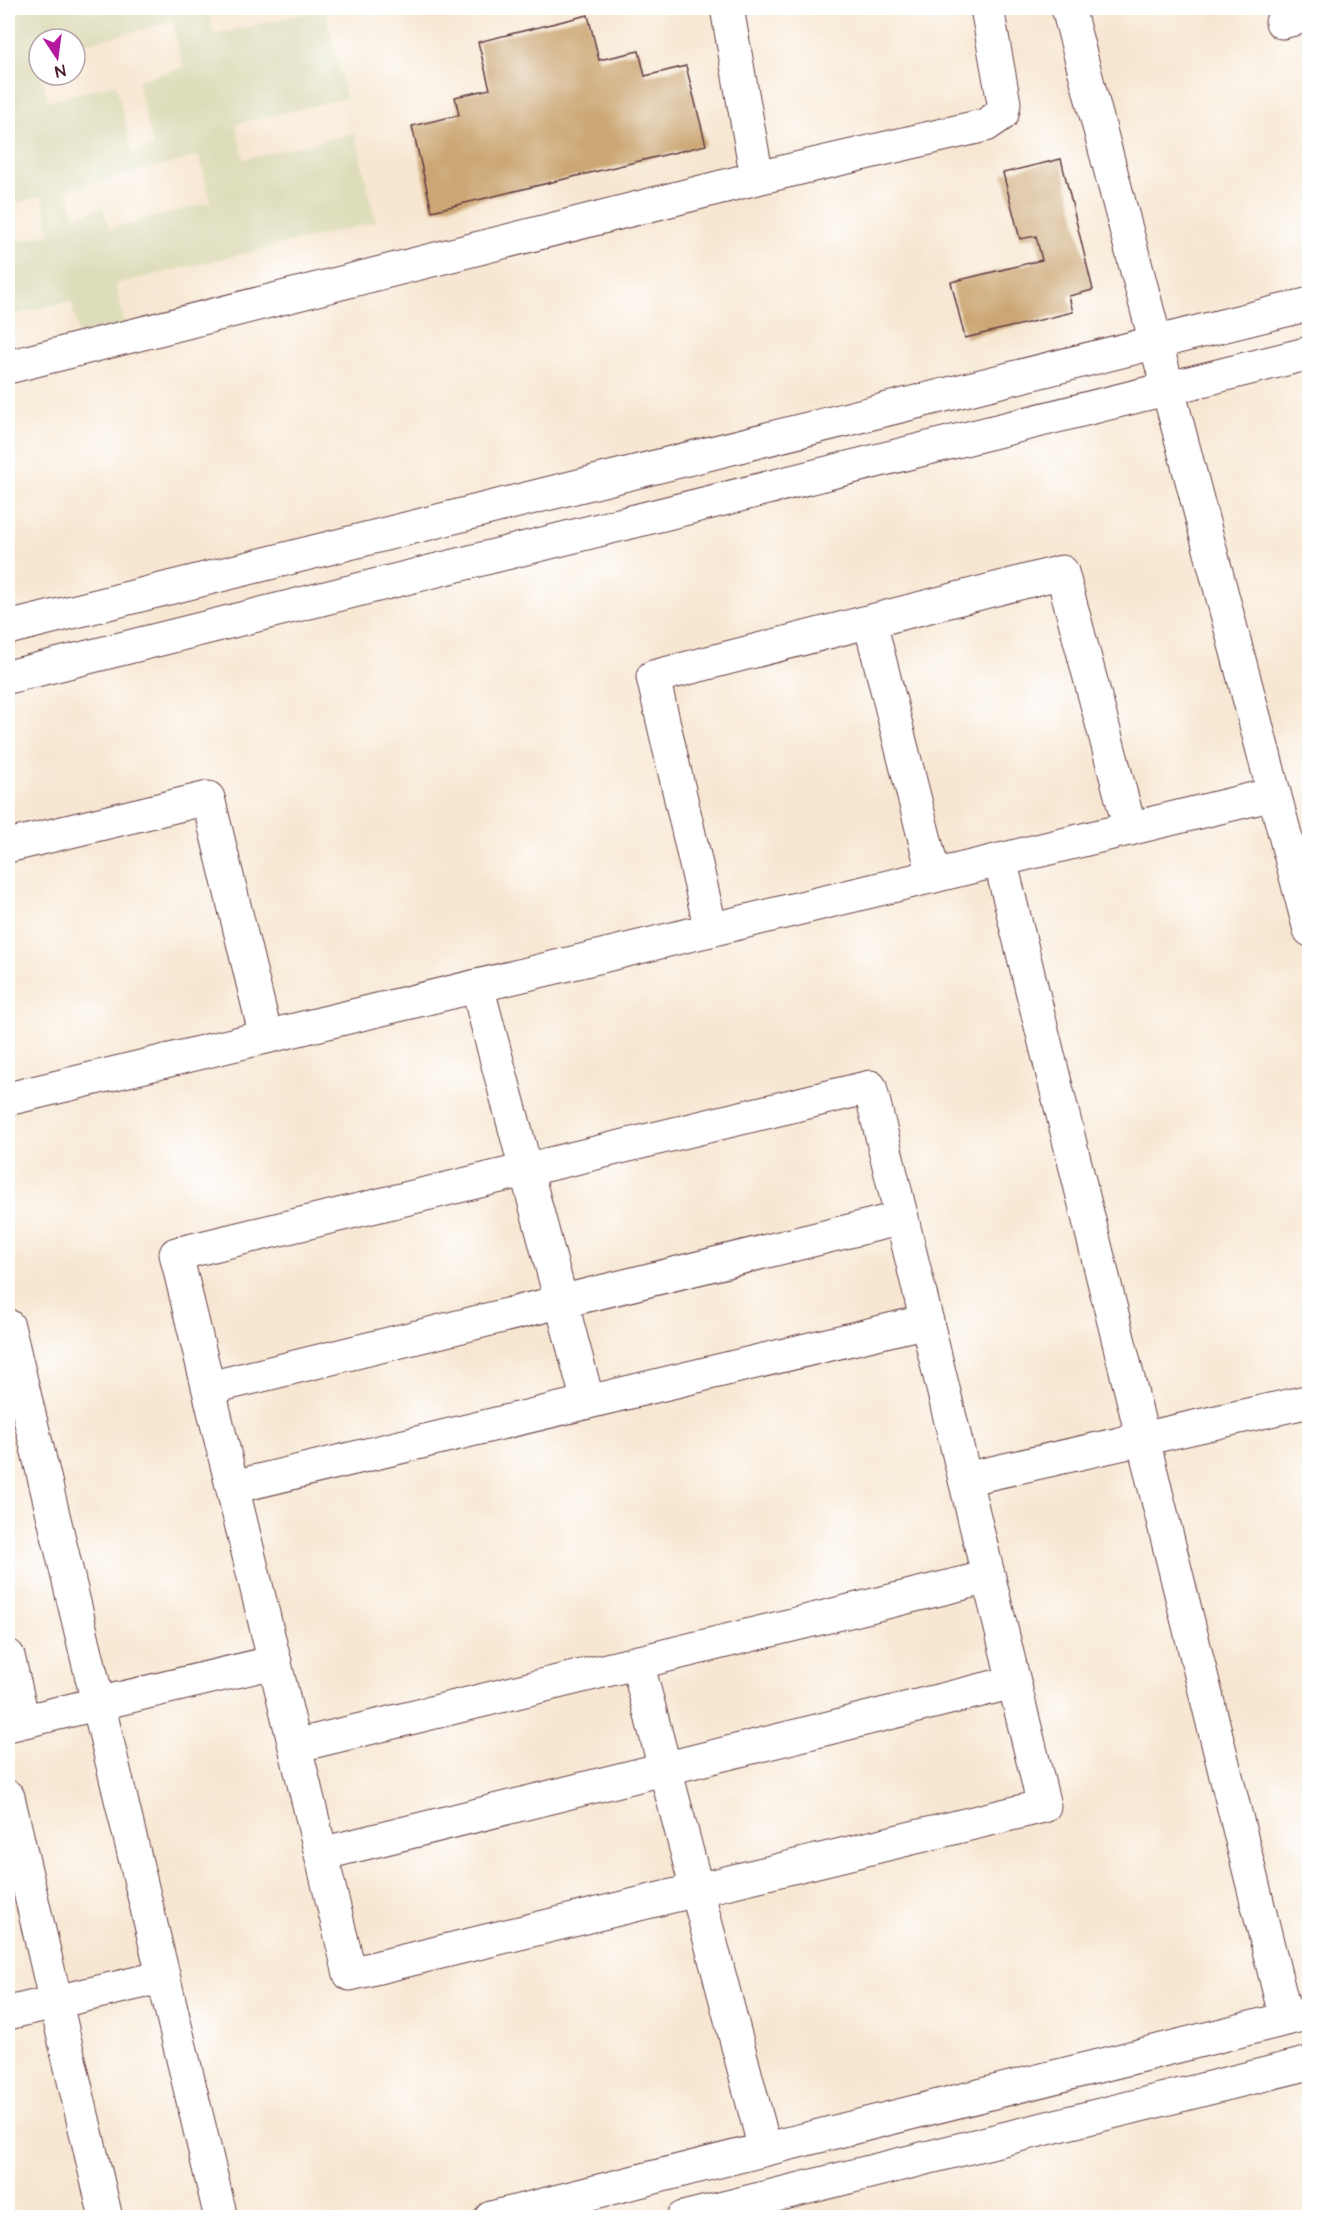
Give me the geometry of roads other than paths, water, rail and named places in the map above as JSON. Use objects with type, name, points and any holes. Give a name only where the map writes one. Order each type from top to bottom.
[{"type":"street","points":[[727,8],[757,178]]},
{"type":"street","points":[[8,367],[757,178],[994,121],[1002,114],[1004,104],[987,8]]},
{"type":"street","points":[[1068,8],[1310,930]]},
{"type":"street","points":[[8,628],[1310,304]]},
{"type":"street","points":[[8,677],[1310,353]]},
{"type":"street","points":[[711,930],[653,677],[1062,572],[1130,829]]},
{"type":"street","points":[[870,622],[934,876]]},
{"type":"street","points":[[8,1099],[1274,794]]},
{"type":"street","points":[[8,846],[208,798],[266,1037]]},
{"type":"street","points":[[491,2217],[1298,2016],[1143,1439],[1000,860]]},
{"type":"street","points":[[477,986],[588,1402]]},
{"type":"street","points":[[870,1087],[1044,1806],[350,1974],[176,1254],[526,1170],[870,1087]]},
{"type":"street","points":[[209,1388],[902,1218]]},
{"type":"street","points":[[233,1487],[927,1321]]},
{"type":"street","points":[[8,1326],[17,1407],[98,1704],[221,2217]]},
{"type":"street","points":[[965,1479],[1310,1401]]},
{"type":"street","points":[[295,1746],[989,1577]]},
{"type":"street","points":[[8,1656],[15,1723],[275,1662]]},
{"type":"street","points":[[637,1662],[765,2149]]},
{"type":"street","points":[[321,1854],[1014,1682]]},
{"type":"street","points":[[8,1797],[106,2217]]},
{"type":"street","points":[[8,2013],[163,1977]]},
{"type":"street","points":[[682,2217],[1310,2063]]}]
